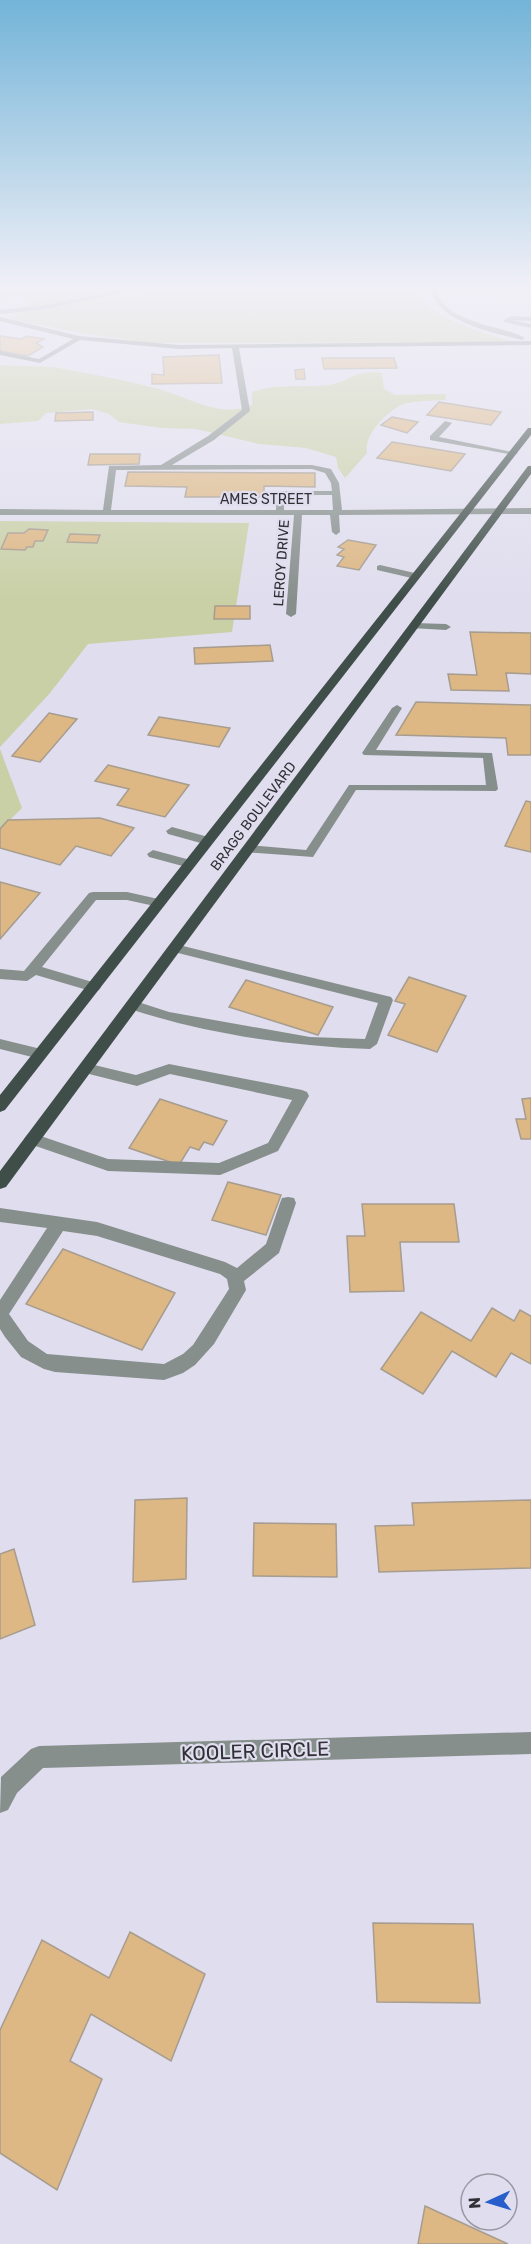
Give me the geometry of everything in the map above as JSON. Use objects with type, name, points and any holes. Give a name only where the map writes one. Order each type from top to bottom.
[{"type":"main road","name":"BRAGG BOULEVARD","points":[[0,1106],[531,430]]},
{"type":"main road","name":"BRAGG BOULEVARD","points":[[0,1183],[531,468]]},
{"type":"street","points":[[162,468],[211,438],[246,411],[242,390]]},
{"type":"street","points":[[448,423],[433,438],[513,453]]},
{"type":"street","points":[[107,512],[112,468],[322,468],[328,471],[335,483],[336,532]]},
{"type":"street","points":[[280,513],[280,493],[336,493]]},
{"type":"street","name":"AMES STREET","points":[[0,512],[498,513],[531,511]]},
{"type":"street","name":"LEROY DRIVE","points":[[291,614],[298,513]]},
{"type":"street","points":[[380,568],[416,576]]},
{"type":"street","points":[[414,626],[446,627]]},
{"type":"street","points":[[248,849],[309,854],[353,788],[492,789],[488,755],[368,753],[398,708]]},
{"type":"street","points":[[172,831],[208,841]]},
{"type":"street","points":[[153,854],[190,864]]},
{"type":"street","points":[[0,974],[27,976],[93,896],[127,896],[159,903]]},
{"type":"street","points":[[132,1005],[168,1017],[310,1042],[370,1044],[386,1000],[175,948]]},
{"type":"street","points":[[32,969],[94,987]]},
{"type":"street","points":[[0,1044],[40,1054]]},
{"type":"street","points":[[32,1139],[108,1165],[220,1169],[273,1147],[302,1096],[169,1069],[137,1081],[86,1068]]},
{"type":"street","points":[[235,1279],[273,1248],[288,1203]]},
{"type":"street","points":[[0,1215],[60,1222],[97,1229],[225,1269],[235,1279],[238,1290],[198,1352],[189,1362],[176,1369],[164,1372],[55,1364],[42,1360],[21,1347],[0,1314],[60,1222]]},
{"type":"street","name":"KOOLER CIRCLE","points":[[0,1802],[9,1785],[39,1757],[531,1743]]},
{"type":"green space","points":[[0,390],[160,390],[203,405],[227,409],[239,409],[252,405],[252,392],[260,390],[385,390],[395,395],[446,394],[445,400],[404,404],[387,415],[372,433],[367,453],[345,478],[338,468],[336,457],[306,448],[259,444],[196,429],[162,428],[119,422],[109,414],[92,409],[46,413],[38,421],[0,424]]},
{"type":"green space","points":[[0,521],[249,523],[232,632],[88,644],[50,693],[0,747]]},
{"type":"green space","points":[[0,749],[22,808],[0,830]]},
{"type":"building","points":[[439,402],[501,412],[491,425],[427,415]]},
{"type":"building","points":[[93,412],[93,420],[55,421],[56,413]]},
{"type":"building","points":[[392,417],[418,422],[407,433],[381,425]]},
{"type":"building","points":[[392,442],[465,454],[451,471],[377,458]]},
{"type":"building","points":[[90,454],[140,454],[139,464],[88,465]]},
{"type":"building","points":[[128,472],[315,473],[315,487],[264,486],[264,497],[185,497],[187,487],[125,486]]},
{"type":"building","points":[[29,529],[48,530],[43,541],[35,541],[33,547],[27,547],[25,550],[1,549],[8,533],[24,533]]},
{"type":"building","points":[[70,534],[100,535],[97,543],[67,542]]},
{"type":"building","points":[[348,540],[376,545],[359,570],[337,566],[344,557],[337,555],[344,549],[338,547]]},
{"type":"building","points":[[215,606],[250,606],[250,619],[214,619]]},
{"type":"building","points":[[470,632],[531,633],[531,674],[506,673],[509,691],[451,690],[448,674],[477,675]]},
{"type":"building","points":[[270,645],[273,661],[195,664],[194,648]]},
{"type":"building","points":[[416,702],[531,705],[531,755],[508,755],[506,738],[396,735]]},
{"type":"building","points":[[49,713],[77,719],[40,762],[12,756]]},
{"type":"building","points":[[159,717],[230,728],[219,747],[148,735]]},
{"type":"building","points":[[108,765],[189,785],[165,817],[117,805],[129,789],[95,781]]},
{"type":"building","points":[[526,801],[531,802],[531,852],[505,846]]},
{"type":"building","points":[[100,818],[134,828],[111,856],[76,846],[60,865],[0,848],[0,829],[8,820]]},
{"type":"building","points":[[0,882],[40,893],[0,939]]},
{"type":"building","points":[[409,977],[466,996],[437,1052],[388,1035],[405,1004],[395,1001]]},
{"type":"building","points":[[246,980],[333,1007],[318,1035],[229,1007]]},
{"type":"building","points":[[531,1098],[531,1139],[521,1139],[516,1119],[526,1119],[522,1099]]},
{"type":"building","points":[[160,1099],[227,1121],[213,1145],[204,1142],[199,1150],[190,1147],[179,1165],[129,1148]]},
{"type":"building","points":[[228,1182],[281,1195],[266,1235],[212,1220]]},
{"type":"building","points":[[362,1204],[454,1204],[459,1242],[400,1242],[404,1291],[350,1292],[347,1236],[365,1236]]},
{"type":"building","points":[[63,1249],[175,1293],[142,1350],[26,1304]]},
{"type":"building","points":[[492,1308],[514,1321],[520,1310],[531,1316],[531,1364],[511,1353],[496,1377],[452,1351],[423,1394],[381,1369],[421,1312],[471,1341]]},
{"type":"building","points":[[187,1498],[186,1579],[133,1582],[135,1500]]},
{"type":"building","points":[[531,1500],[531,1568],[379,1572],[375,1526],[414,1525],[412,1503]]},
{"type":"building","points":[[254,1523],[336,1524],[337,1577],[253,1576]]},
{"type":"building","points":[[14,1549],[35,1625],[0,1639],[0,1554]]},
{"type":"building","points":[[373,1923],[473,1924],[480,2003],[377,2002]]},
{"type":"building","points":[[130,1932],[205,1974],[171,2061],[91,2014],[70,2061],[102,2079],[57,2190],[0,2153],[0,2030],[42,1940],[109,1978]]},
{"type":"building","points":[[425,2206],[459,2222],[459,2232],[482,2232],[508,2244],[418,2244]]}]
